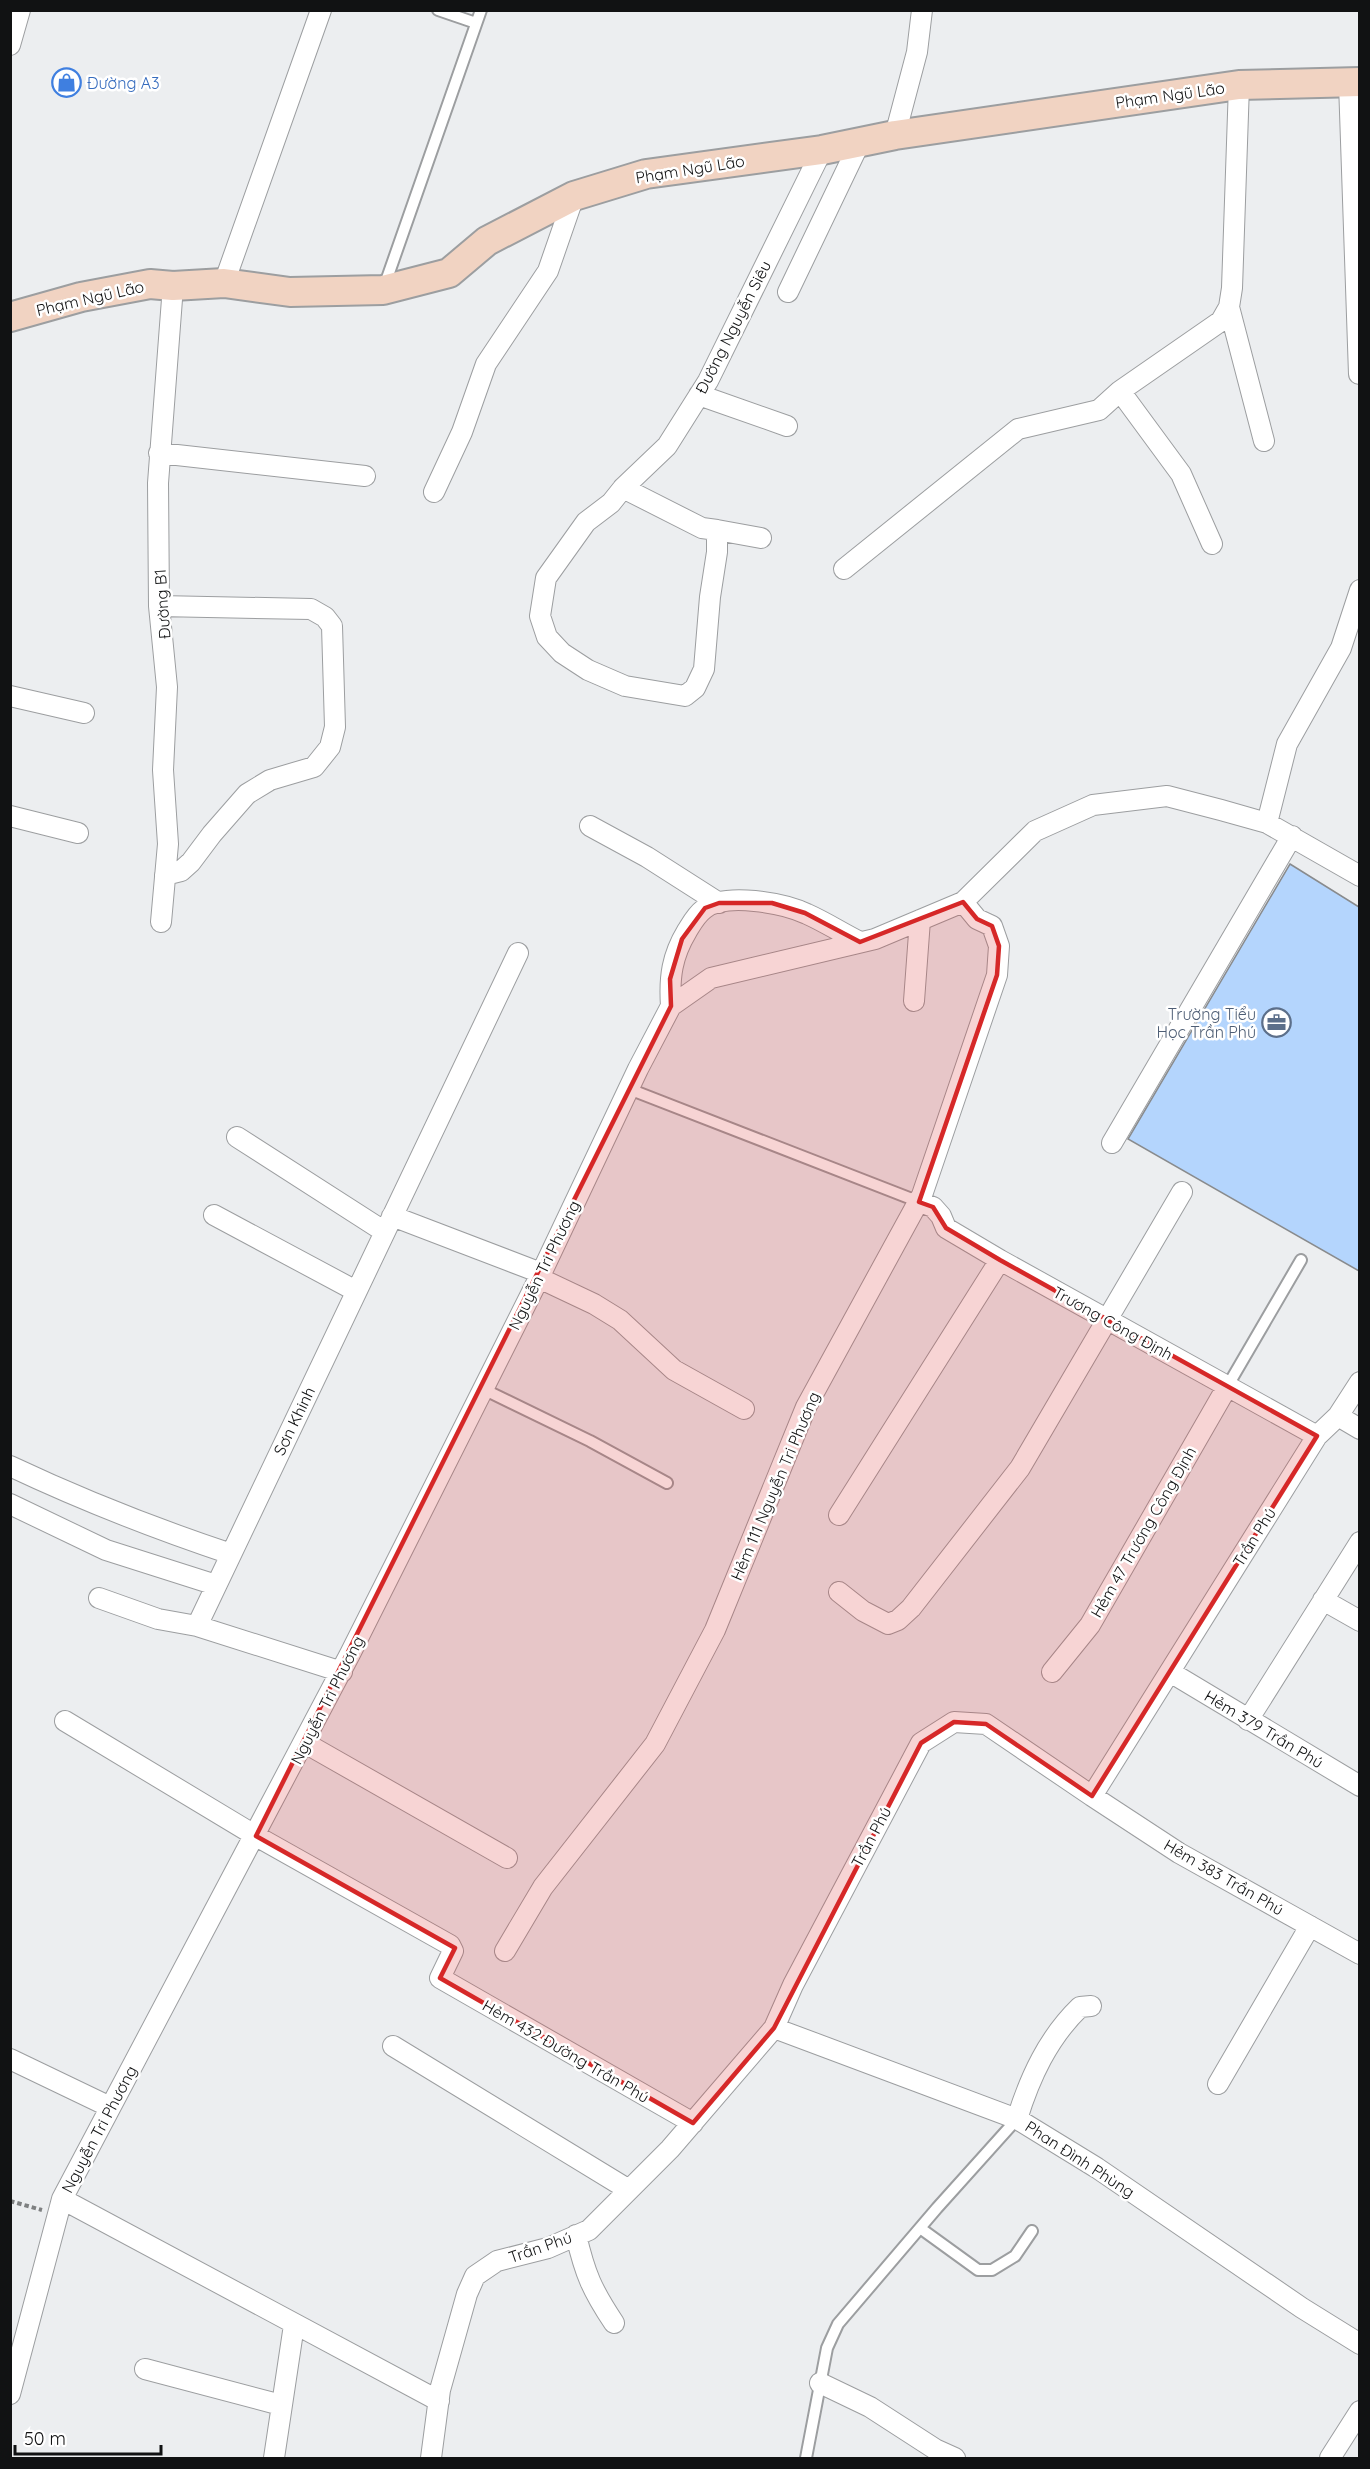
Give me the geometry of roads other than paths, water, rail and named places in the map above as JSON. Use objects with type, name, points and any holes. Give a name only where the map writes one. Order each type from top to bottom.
[{"type":"street","points":[[10,45],[20,10]]},
{"type":"street","points":[[224,283],[321,10]]},
{"type":"street","points":[[895,135],[916,52],[922,10]]},
{"type":"street","points":[[1354,83],[1359,374]]},
{"type":"street","name":"Phạm Ngũ Lão","points":[[10,318],[81,297],[150,284],[173,286],[224,283],[290,292],[383,290],[449,273],[487,241],[574,196],[646,174],[822,150],[895,135],[1239,85],[1354,83]]},
{"type":"street","points":[[1239,85],[1230,308],[1264,441]]},
{"type":"street","points":[[788,292],[859,144]]},
{"type":"street","name":"Đường Nguyễn Siêu","points":[[717,530],[717,552],[710,597],[704,669],[695,688],[685,696],[625,686],[588,670],[562,652],[547,638],[540,616],[546,578],[586,522],[611,503],[623,488],[667,446],[699,395],[822,150]]},
{"type":"street","points":[[434,492],[462,432],[486,364],[548,271],[574,196]]},
{"type":"street","name":"Đường B1","points":[[160,922],[168,844],[164,771],[167,687],[159,606],[159,453],[173,286]]},
{"type":"street","points":[[844,568],[1018,429],[1099,410],[1120,391],[1221,321],[1230,308]]},
{"type":"street","points":[[1120,391],[1181,474],[1212,544]]},
{"type":"street","points":[[699,395],[787,426]]},
{"type":"street","points":[[159,453],[364,476]]},
{"type":"street","points":[[623,488],[702,528],[761,538]]},
{"type":"street","points":[[1266,823],[1287,744],[1341,648],[1359,590]]},
{"type":"street","points":[[159,606],[311,609],[325,616],[332,626],[335,698],[335,727],[330,747],[323,758],[314,767],[270,780],[248,794],[223,820],[191,862],[181,871],[165,875]]},
{"type":"street","points":[[10,696],[84,712]]},
{"type":"street","name":"Nguyễn Tri Phương","points":[[10,2394],[60,2206],[110,2107],[342,1672],[671,1006],[711,978],[875,939],[963,902],[1035,831],[1093,805],[1167,796],[1266,823],[1359,876]]},
{"type":"street","points":[[10,816],[78,832]]},
{"type":"street","points":[[590,826],[647,857],[719,903]]},
{"type":"street","points":[[1112,1143],[1292,836]]},
{"type":"street","points":[[671,1006],[670,979],[682,939],[693,920],[705,908],[719,903],[738,901],[772,903],[794,909],[860,942]]},
{"type":"street","name":"Hẻm 111 Nguyễn Tri Phương","points":[[505,1951],[543,1887],[655,1744],[715,1630],[806,1407],[922,1195],[997,975],[999,946],[992,926],[977,918],[963,902]]},
{"type":"street","points":[[914,1001],[920,920]]},
{"type":"street","name":"Sơn Khinh","points":[[197,1626],[518,953]]},
{"type":"street","points":[[237,1137],[388,1224],[540,1275],[620,1320],[674,1370],[744,1409]]},
{"type":"street","points":[[839,1592],[863,1611],[888,1624],[898,1620],[911,1608],[1020,1468],[1182,1192]]},
{"type":"street","name":"Trương Công Định","points":[[917,1201],[933,1207],[941,1216],[946,1228],[1000,1260],[1317,1436]]},
{"type":"street","points":[[214,1215],[356,1292]]},
{"type":"street","points":[[839,1515],[1000,1260]]},
{"type":"street","name":"Trần Phú","points":[[431,2458],[438,2401],[467,2294],[475,2276],[497,2261],[548,2248],[589,2230],[670,2149],[774,2028],[793,1985],[921,1743],[954,1722],[986,1724],[1092,1796],[1317,1436],[1338,1416],[1359,1382]]},
{"type":"street","name":"Hẻm 47 Trương Công Định","points":[[1052,1672],[1090,1625],[1227,1386]]},
{"type":"street","points":[[1338,1416],[1359,1429]]},
{"type":"street","points":[[10,1466],[63,1491],[163,1531],[231,1554]]},
{"type":"street","points":[[10,1504],[106,1550],[216,1585]]},
{"type":"street","points":[[1248,1720],[1359,1542]]},
{"type":"street","points":[[99,1598],[158,1619],[197,1626],[342,1672]]},
{"type":"street","points":[[1323,1600],[1359,1621]]},
{"type":"street","name":"Hẻm 379 Trần Phú","points":[[1170,1672],[1359,1786]]},
{"type":"street","points":[[65,1721],[256,1836]]},
{"type":"street","points":[[305,1743],[507,1858]]},
{"type":"street","name":"Hẻm 383 Trần Phú","points":[[1092,1796],[1179,1853],[1359,1953]]},
{"type":"street","name":"Hẻm 432 Đường Trần Phú","points":[[256,1836],[450,1945],[453,1951],[440,1978],[693,2123]]},
{"type":"street","points":[[1218,2084],[1310,1926]]},
{"type":"street","points":[[1017,2119],[1027,2086],[1052,2039],[1080,2007],[1091,2006]]},
{"type":"street","name":"Phan Đình Phùng","points":[[774,2028],[1017,2119],[1097,2168],[1302,2308],[1359,2344]]},
{"type":"street","points":[[393,2046],[630,2190]]},
{"type":"street","points":[[10,2059],[110,2107]]},
{"type":"street","points":[[60,2206],[438,2401]]},
{"type":"street","points":[[576,2235],[594,2294],[614,2323]]},
{"type":"street","points":[[274,2458],[294,2325]]},
{"type":"street","points":[[145,2369],[281,2405]]},
{"type":"street","points":[[820,2384],[870,2407],[935,2449],[955,2458]]},
{"type":"street","points":[[1330,2458],[1359,2411]]},
{"type":"lane","points":[[438,10],[476,23]]},
{"type":"lane","points":[[383,290],[481,10]]},
{"type":"lane","points":[[629,1089],[917,1201]]},
{"type":"lane","points":[[1227,1386],[1301,1260]]},
{"type":"lane","points":[[483,1389],[591,1441],[666,1483]]},
{"type":"lane","points":[[806,2458],[827,2348],[838,2324],[1017,2119]]},
{"type":"lane","points":[[920,2228],[978,2270],[992,2270],[1015,2256],[1032,2231]]},
{"type":"place","name":"Đường A3","points":[[66,83]]},
{"type":"place","name":"Trường Tiểu Học Trần Phú","points":[[1277,1023]]}]
